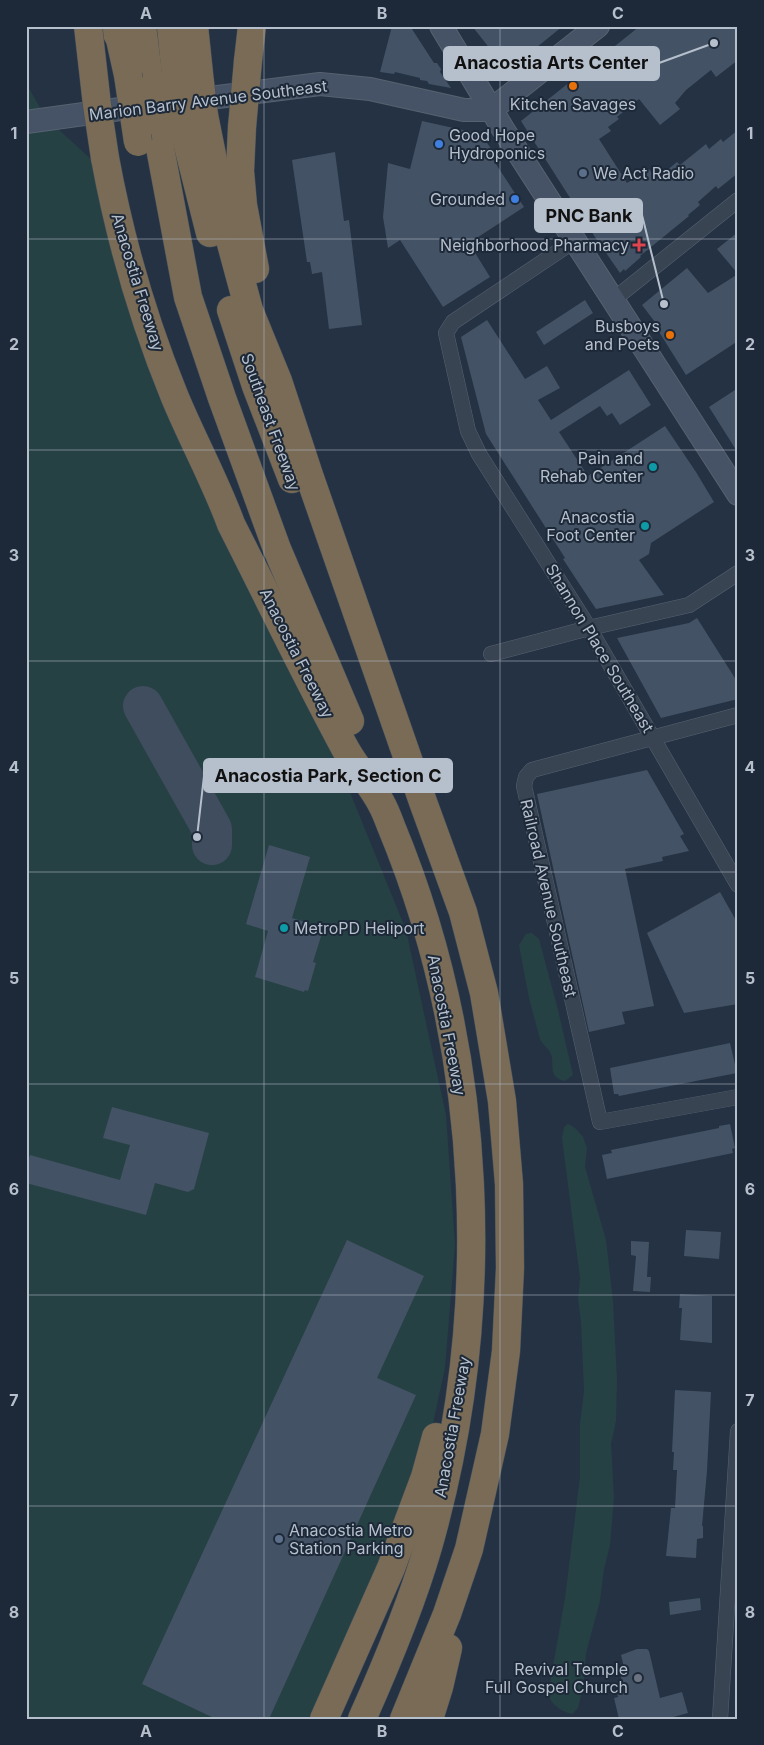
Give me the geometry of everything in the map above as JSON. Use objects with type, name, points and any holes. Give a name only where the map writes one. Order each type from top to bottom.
[{"type":"highway","name":"Anacostia Freeway","points":[[88,26],[97,105],[116,212],[135,284],[174,395],[220,494],[231,524],[348,753],[381,802],[401,851],[427,930],[441,981],[457,1062],[468,1142],[471,1261],[467,1333],[457,1415],[441,1496],[427,1548],[401,1626],[362,1719]]},
{"type":"highway","points":[[113,26],[139,82]]},
{"type":"highway","points":[[142,26],[139,82],[151,189],[222,398],[277,549],[353,726],[381,802]]},
{"type":"highway","points":[[171,26],[188,84],[193,116],[226,225],[246,300],[278,381],[309,476],[463,912],[479,975],[498,1073],[508,1166],[511,1240],[506,1352],[495,1434],[439,1687],[428,1719]]},
{"type":"highway","points":[[188,84],[194,26]]},
{"type":"highway","points":[[252,26],[242,126],[240,171],[244,204],[278,381]]},
{"type":"highway","name":"Southeast Freeway","points":[[193,116],[226,298],[256,386],[389,732],[423,802]]},
{"type":"highway","points":[[324,1719],[379,1597],[403,1538],[425,1477],[467,1333]]},
{"type":"highway","points":[[404,1719],[447,1614],[469,1549]]},
{"type":"main road","points":[[441,26],[491,110],[574,241],[736,489]]},
{"type":"main road","points":[[491,110],[598,26]]},
{"type":"main road","name":"Marion Barry Avenue Southeast","points":[[26,122],[320,84],[370,89],[464,110],[491,110]]},
{"type":"street","points":[[613,300],[738,200]]},
{"type":"street","name":"Shannon Place Southeast","points":[[574,241],[453,322],[446,333],[468,431],[473,443],[589,628],[738,885]]},
{"type":"street","points":[[491,654],[589,628],[689,605],[738,573]]},
{"type":"street","name":"Railroad Avenue Southeast","points":[[738,715],[532,770],[526,777],[524,786],[600,1122],[738,1097]]},
{"type":"street","points":[[720,1719],[738,1431]]},
{"type":"green space","points":[[26,83],[46,118],[93,161],[406,930],[446,1115],[455,1245],[445,1368],[415,1507],[316,1708],[307,1719],[26,1719]]},
{"type":"green space","points":[[532,933],[539,939],[573,1075],[565,1081],[559,1079],[553,1073],[552,1056],[540,1039],[529,998],[519,945],[526,934]]},
{"type":"green space","points":[[568,1124],[575,1128],[583,1137],[587,1148],[585,1167],[606,1240],[613,1301],[617,1380],[616,1421],[611,1444],[614,1497],[610,1545],[604,1569],[600,1601],[586,1653],[583,1688],[578,1708],[572,1714],[558,1708],[548,1695],[565,1598],[580,1477],[580,1424],[584,1391],[578,1299],[580,1278],[562,1138],[564,1127]]},
{"type":"building","points":[[392,26],[410,26],[434,63],[437,63],[441,69],[440,72],[451,88],[429,84],[427,81],[420,80],[420,78],[395,72],[394,74],[380,72]]},
{"type":"building","points":[[472,26],[563,26],[511,68],[502,65]]},
{"type":"building","points":[[640,26],[738,26],[738,60],[716,77],[711,70],[686,90],[675,103],[680,109],[660,125],[639,99],[617,117],[619,119],[608,127],[611,131],[599,139],[627,183],[649,169],[656,179],[677,162],[680,165],[706,144],[709,149],[721,139],[723,142],[738,130],[738,173],[718,189],[716,186],[698,202],[700,205],[689,216],[640,256],[625,271],[624,269],[620,273],[521,121]]},
{"type":"building","points":[[422,121],[481,134],[494,153],[490,155],[524,207],[469,243],[490,277],[443,307],[400,240],[388,248],[383,217],[388,163],[410,169]]},
{"type":"building","points":[[335,152],[344,221],[349,220],[362,325],[329,329],[322,272],[312,274],[310,262],[307,262],[292,160]]},
{"type":"building","points":[[738,232],[738,274],[717,249]]},
{"type":"building","points":[[687,268],[708,293],[738,274],[738,341],[686,375],[656,327],[658,326],[642,305]]},
{"type":"building","points":[[585,300],[593,313],[544,345],[536,332]]},
{"type":"building","points":[[487,320],[525,379],[547,366],[560,388],[538,400],[551,420],[629,370],[651,405],[620,425],[612,413],[607,416],[600,406],[559,432],[588,476],[665,426],[696,472],[714,502],[651,543],[649,554],[639,560],[664,595],[596,609],[563,559],[565,558],[486,434],[461,337]]},
{"type":"building","points":[[738,388],[738,453],[709,407]]},
{"type":"building","points":[[697,618],[738,683],[738,699],[661,718],[617,638],[689,623]]},
{"type":"building","points":[[647,770],[684,834],[680,836],[689,851],[662,857],[663,861],[625,869],[654,1006],[622,1012],[625,1024],[589,1032],[537,794]]},
{"type":"building","points":[[269,845],[310,857],[292,918],[305,922],[304,927],[322,933],[313,962],[316,963],[308,991],[305,990],[304,992],[255,977],[268,931],[246,924]]},
{"type":"building","points":[[720,892],[738,924],[738,1004],[684,1013],[647,933]]},
{"type":"building","points":[[730,1043],[737,1073],[619,1096],[614,1094],[610,1068]]},
{"type":"building","points":[[112,1107],[209,1133],[194,1189],[188,1192],[155,1183],[146,1215],[26,1183],[26,1168],[30,1155],[120,1180],[130,1145],[103,1138]]},
{"type":"building","points":[[730,1124],[735,1148],[732,1149],[733,1153],[607,1179],[602,1155],[612,1153],[611,1150],[719,1128],[719,1126]]},
{"type":"building","points":[[686,1230],[721,1232],[719,1259],[684,1256]]},
{"type":"building","name":"Anacostia Metro Station Parking","points":[[347,1240],[424,1276],[377,1378],[416,1395],[269,1719],[216,1719],[142,1684]]},
{"type":"building","points":[[631,1241],[649,1242],[647,1277],[651,1277],[650,1292],[633,1291],[636,1256],[631,1255]]},
{"type":"building","points":[[680,1294],[712,1296],[712,1343],[680,1340],[682,1308],[679,1308]]},
{"type":"building","points":[[675,1390],[711,1392],[702,1526],[703,1538],[697,1539],[696,1558],[666,1556],[671,1508],[675,1508],[677,1470],[673,1470],[674,1452],[672,1452]]},
{"type":"building","points":[[700,1598],[701,1610],[670,1615],[669,1602]]},
{"type":"building","name":"Revival Temple Full Gospel Church","points":[[637,1649],[647,1649],[649,1651],[660,1698],[682,1692],[688,1713],[666,1719],[619,1719],[614,1698],[618,1697],[616,1687],[623,1686],[619,1668],[624,1667],[621,1655]]},
{"type":"taxiway","points":[[143,706],[212,829],[212,845]]},
{"type":"place","name":"Anacostia Arts Center","points":[[714,43]]},
{"type":"place","name":"Kitchen Savages","points":[[573,86]]},
{"type":"place","name":"Good Hope Hydroponics","points":[[439,144]]},
{"type":"place","name":"We Act Radio","points":[[583,173]]},
{"type":"place","name":"Grounded","points":[[515,199]]},
{"type":"place","name":"Neighborhood Pharmacy","points":[[639,245]]},
{"type":"place","name":"PNC Bank","points":[[664,304]]},
{"type":"place","name":"Busboys and Poets","points":[[670,335]]},
{"type":"place","name":"Pain and Rehab Center","points":[[653,467]]},
{"type":"place","name":"Anacostia Foot Center","points":[[645,526]]},
{"type":"place","name":"Anacostia Park, Section C","points":[[197,837]]},
{"type":"place","name":"MetroPD Heliport","points":[[284,928]]},
{"type":"place","name":"Anacostia Metro Station Parking","points":[[279,1539]]},
{"type":"place","name":"Revival Temple Full Gospel Church","points":[[638,1678]]}]
